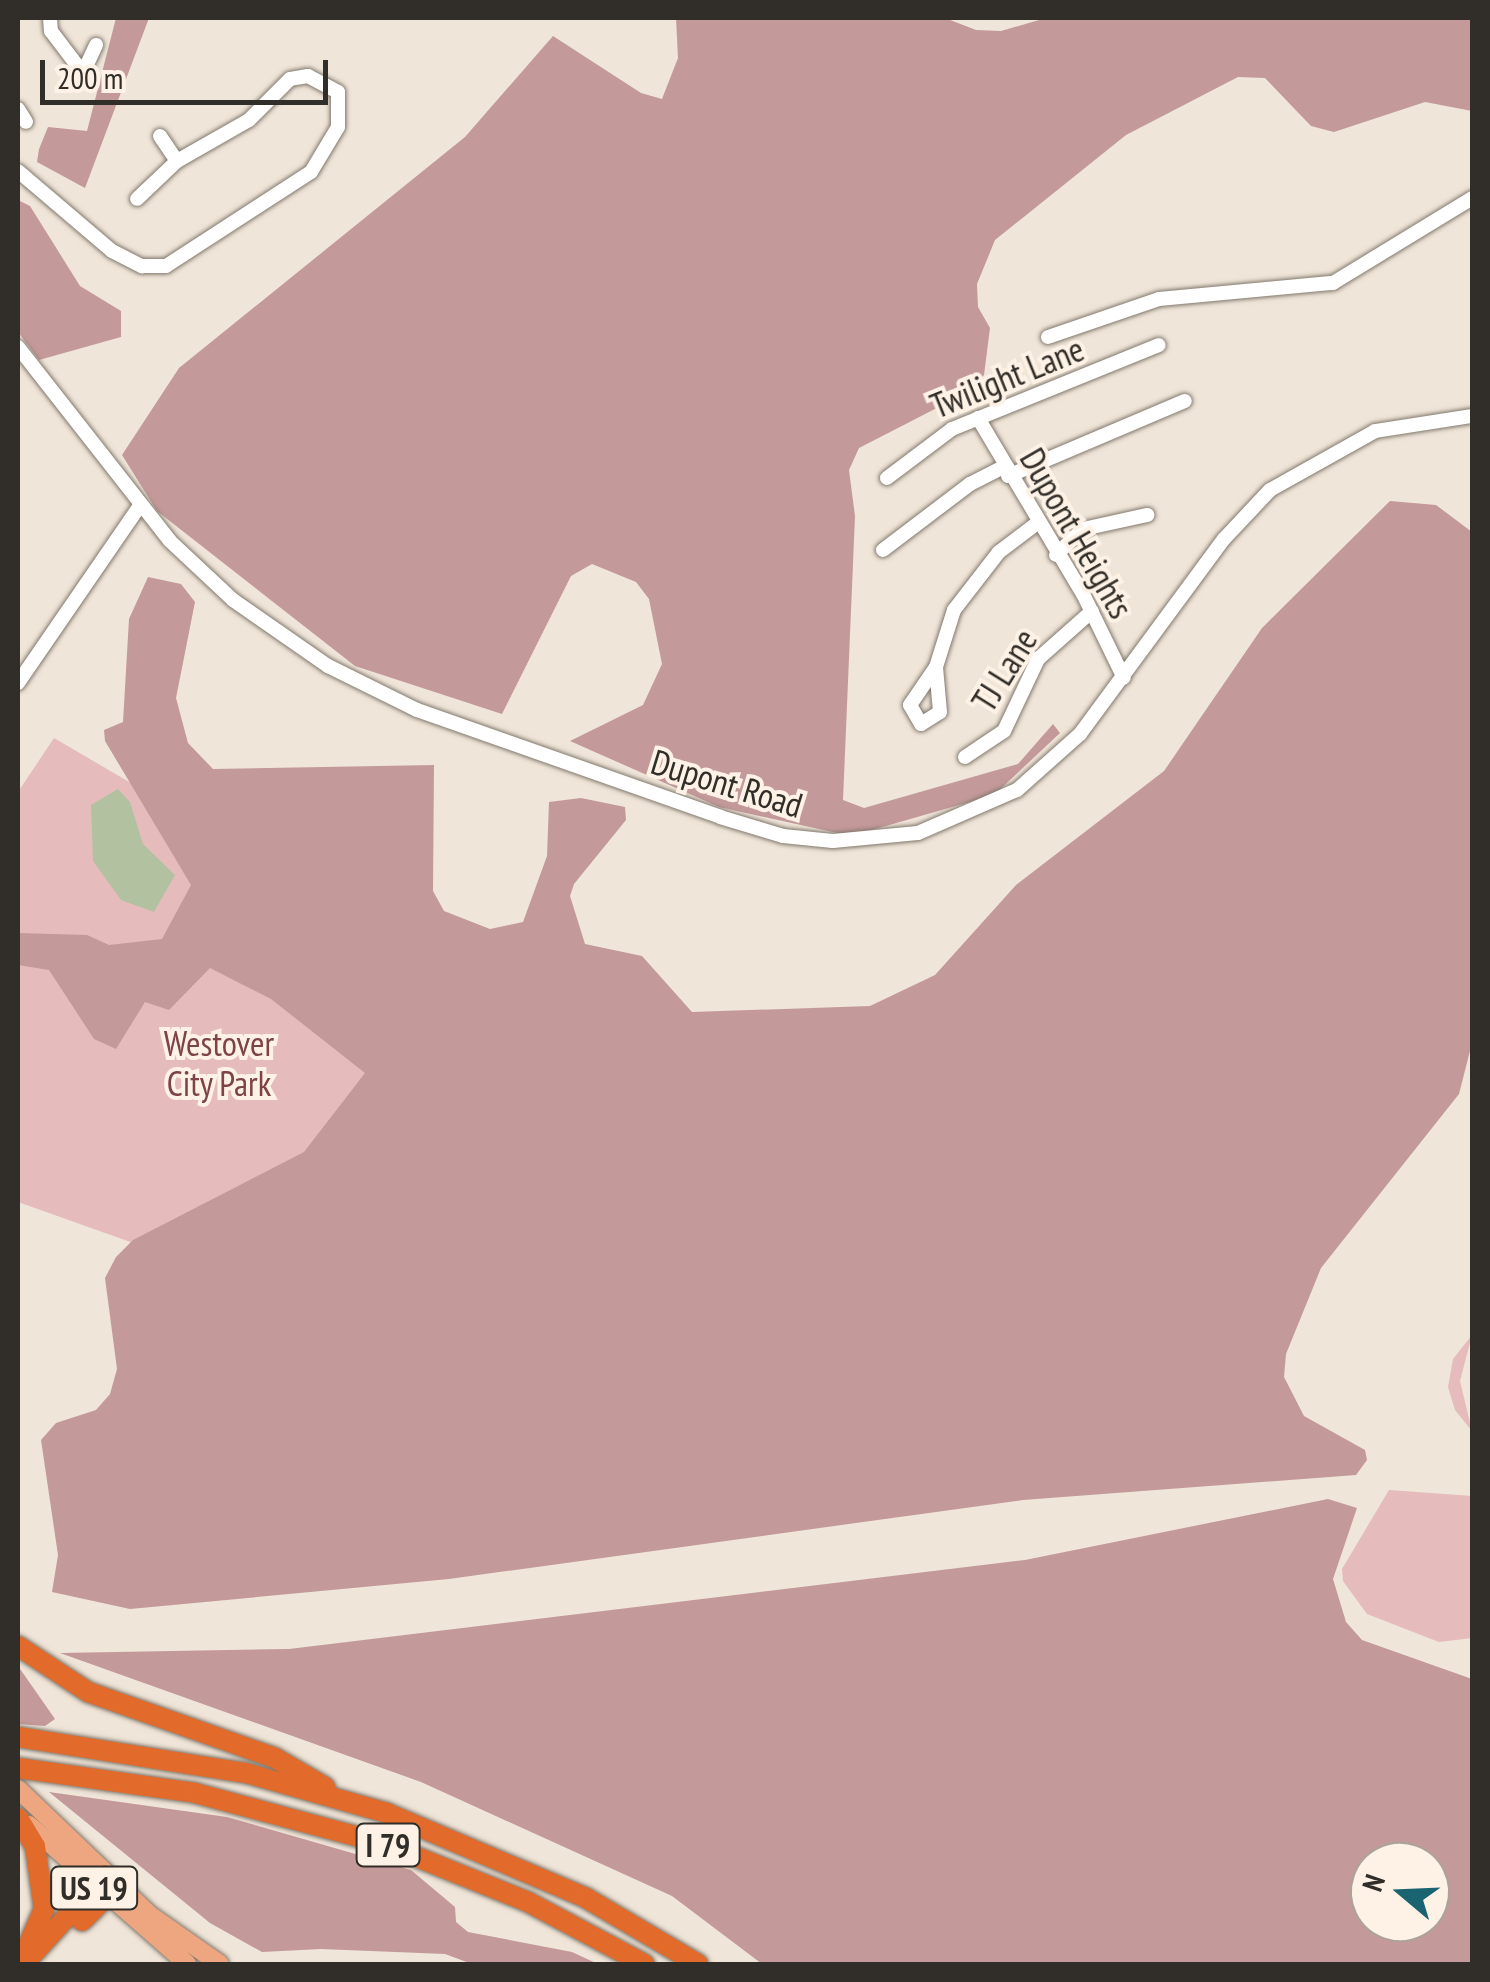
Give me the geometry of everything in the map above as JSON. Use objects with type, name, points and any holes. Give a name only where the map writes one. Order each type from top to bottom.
[{"type":"highway","points":[[18,1646],[88,1692],[275,1758],[353,1802]]},
{"type":"highway","name":"I 79","points":[[18,1738],[78,1744],[246,1773],[353,1802],[518,1866],[698,1964]]},
{"type":"highway","name":"I 79","points":[[18,1768],[113,1779],[228,1800],[382,1843],[528,1902],[644,1964]]},
{"type":"highway","points":[[18,1816],[35,1846],[44,1908],[22,1964]]},
{"type":"highway","points":[[22,1964],[105,1887]]},
{"type":"highway","points":[[38,1964],[105,1887]]},
{"type":"main road","name":"US 19","points":[[18,1790],[105,1887],[220,1964]]},
{"type":"main road","name":"US 19","points":[[18,1816],[105,1887],[187,1964]]},
{"type":"street","points":[[50,18],[51,31],[83,73],[96,45]]},
{"type":"street","points":[[18,171],[112,251],[142,266],[166,266],[311,172],[338,128],[338,92],[322,80],[297,76],[248,120],[177,162],[137,198]]},
{"type":"street","points":[[160,136],[177,162]]},
{"type":"street","points":[[1048,337],[1159,299],[1333,283],[1472,198]]},
{"type":"street","name":"Twilight Lane","points":[[887,478],[930,441],[1159,346]]},
{"type":"street","name":"Dupont Road","points":[[18,347],[144,512],[233,600],[370,689],[783,836],[894,838],[974,813],[1062,755],[1124,678],[1236,523],[1292,473],[1374,431],[1472,416]]},
{"type":"street","points":[[883,550],[970,484],[1184,400]]},
{"type":"street","name":"Dupont Heights","points":[[978,418],[1036,524],[1092,611],[1124,678]]},
{"type":"street","points":[[18,683],[121,534],[144,512]]},
{"type":"street","points":[[1056,555],[1083,529],[1147,515]]},
{"type":"street","points":[[936,667],[946,626],[967,588],[998,552],[1036,524]]},
{"type":"street","name":"TJ Lane","points":[[964,757],[1004,731],[1038,659],[1092,611]]},
{"type":"green space","name":"Westover City Park","points":[[54,738],[464,978],[482,1367],[18,1202],[18,792]]},
{"type":"green space","points":[[1472,1335],[1460,1381],[1472,1431],[1455,1410],[1448,1387],[1453,1359]]},
{"type":"green space","points":[[1389,1490],[1472,1496],[1472,1638],[1439,1642],[1367,1614],[1343,1581],[1342,1569]]},
{"type":"shaded area","points":[[116,18],[149,18],[85,188],[37,162],[39,149],[48,127],[87,131]]},
{"type":"shaded area","points":[[676,18],[945,18],[976,30],[1001,31],[1046,18],[1472,18],[1472,111],[1425,102],[1334,132],[1311,126],[1265,78],[1238,77],[1126,135],[995,240],[977,284],[978,307],[990,328],[984,375],[968,392],[859,448],[849,470],[855,516],[843,800],[864,808],[1018,764],[1053,724],[1060,733],[994,795],[851,836],[719,807],[570,741],[643,705],[662,664],[649,599],[636,582],[592,564],[571,576],[502,714],[355,666],[157,511],[122,455],[179,368],[465,137],[553,36],[641,93],[662,99],[678,58]]},
{"type":"shaded area","points":[[18,200],[30,206],[80,286],[121,311],[121,337],[39,360],[18,332]]},
{"type":"shaded area","points":[[1390,501],[1436,505],[1472,532],[1472,1043],[1459,1094],[1321,1268],[1286,1354],[1284,1377],[1304,1416],[1365,1450],[1367,1460],[1356,1475],[1023,1500],[449,1579],[130,1609],[52,1592],[58,1555],[41,1440],[56,1423],[96,1410],[110,1394],[117,1369],[105,1278],[116,1257],[133,1240],[304,1152],[365,1073],[271,999],[210,968],[169,1010],[145,1002],[116,1049],[94,1039],[49,970],[18,965],[18,933],[87,935],[109,945],[162,939],[191,885],[105,741],[104,730],[123,722],[129,619],[148,577],[181,584],[195,602],[176,698],[188,743],[213,769],[434,765],[433,891],[444,911],[490,929],[523,922],[547,856],[549,802],[581,798],[625,807],[626,820],[574,884],[570,896],[585,944],[642,956],[692,1012],[870,1006],[935,975],[1016,885],[1164,771],[1262,628]]},
{"type":"shaded area","points":[[118,789],[130,802],[143,844],[175,875],[154,912],[121,900],[93,861],[91,805]]},
{"type":"shaded area","points":[[1328,1499],[1357,1508],[1333,1579],[1346,1622],[1362,1640],[1472,1679],[1472,1964],[762,1964],[672,1896],[421,1782],[60,1653],[289,1649],[1025,1560]]},
{"type":"shaded area","points":[[18,1666],[55,1719],[45,1726],[18,1724]]},
{"type":"shaded area","points":[[49,1792],[227,1817],[411,1870],[455,1907],[456,1922],[468,1932],[572,1952],[598,1964],[472,1964],[445,1954],[321,1949],[262,1952],[210,1923]]}]
